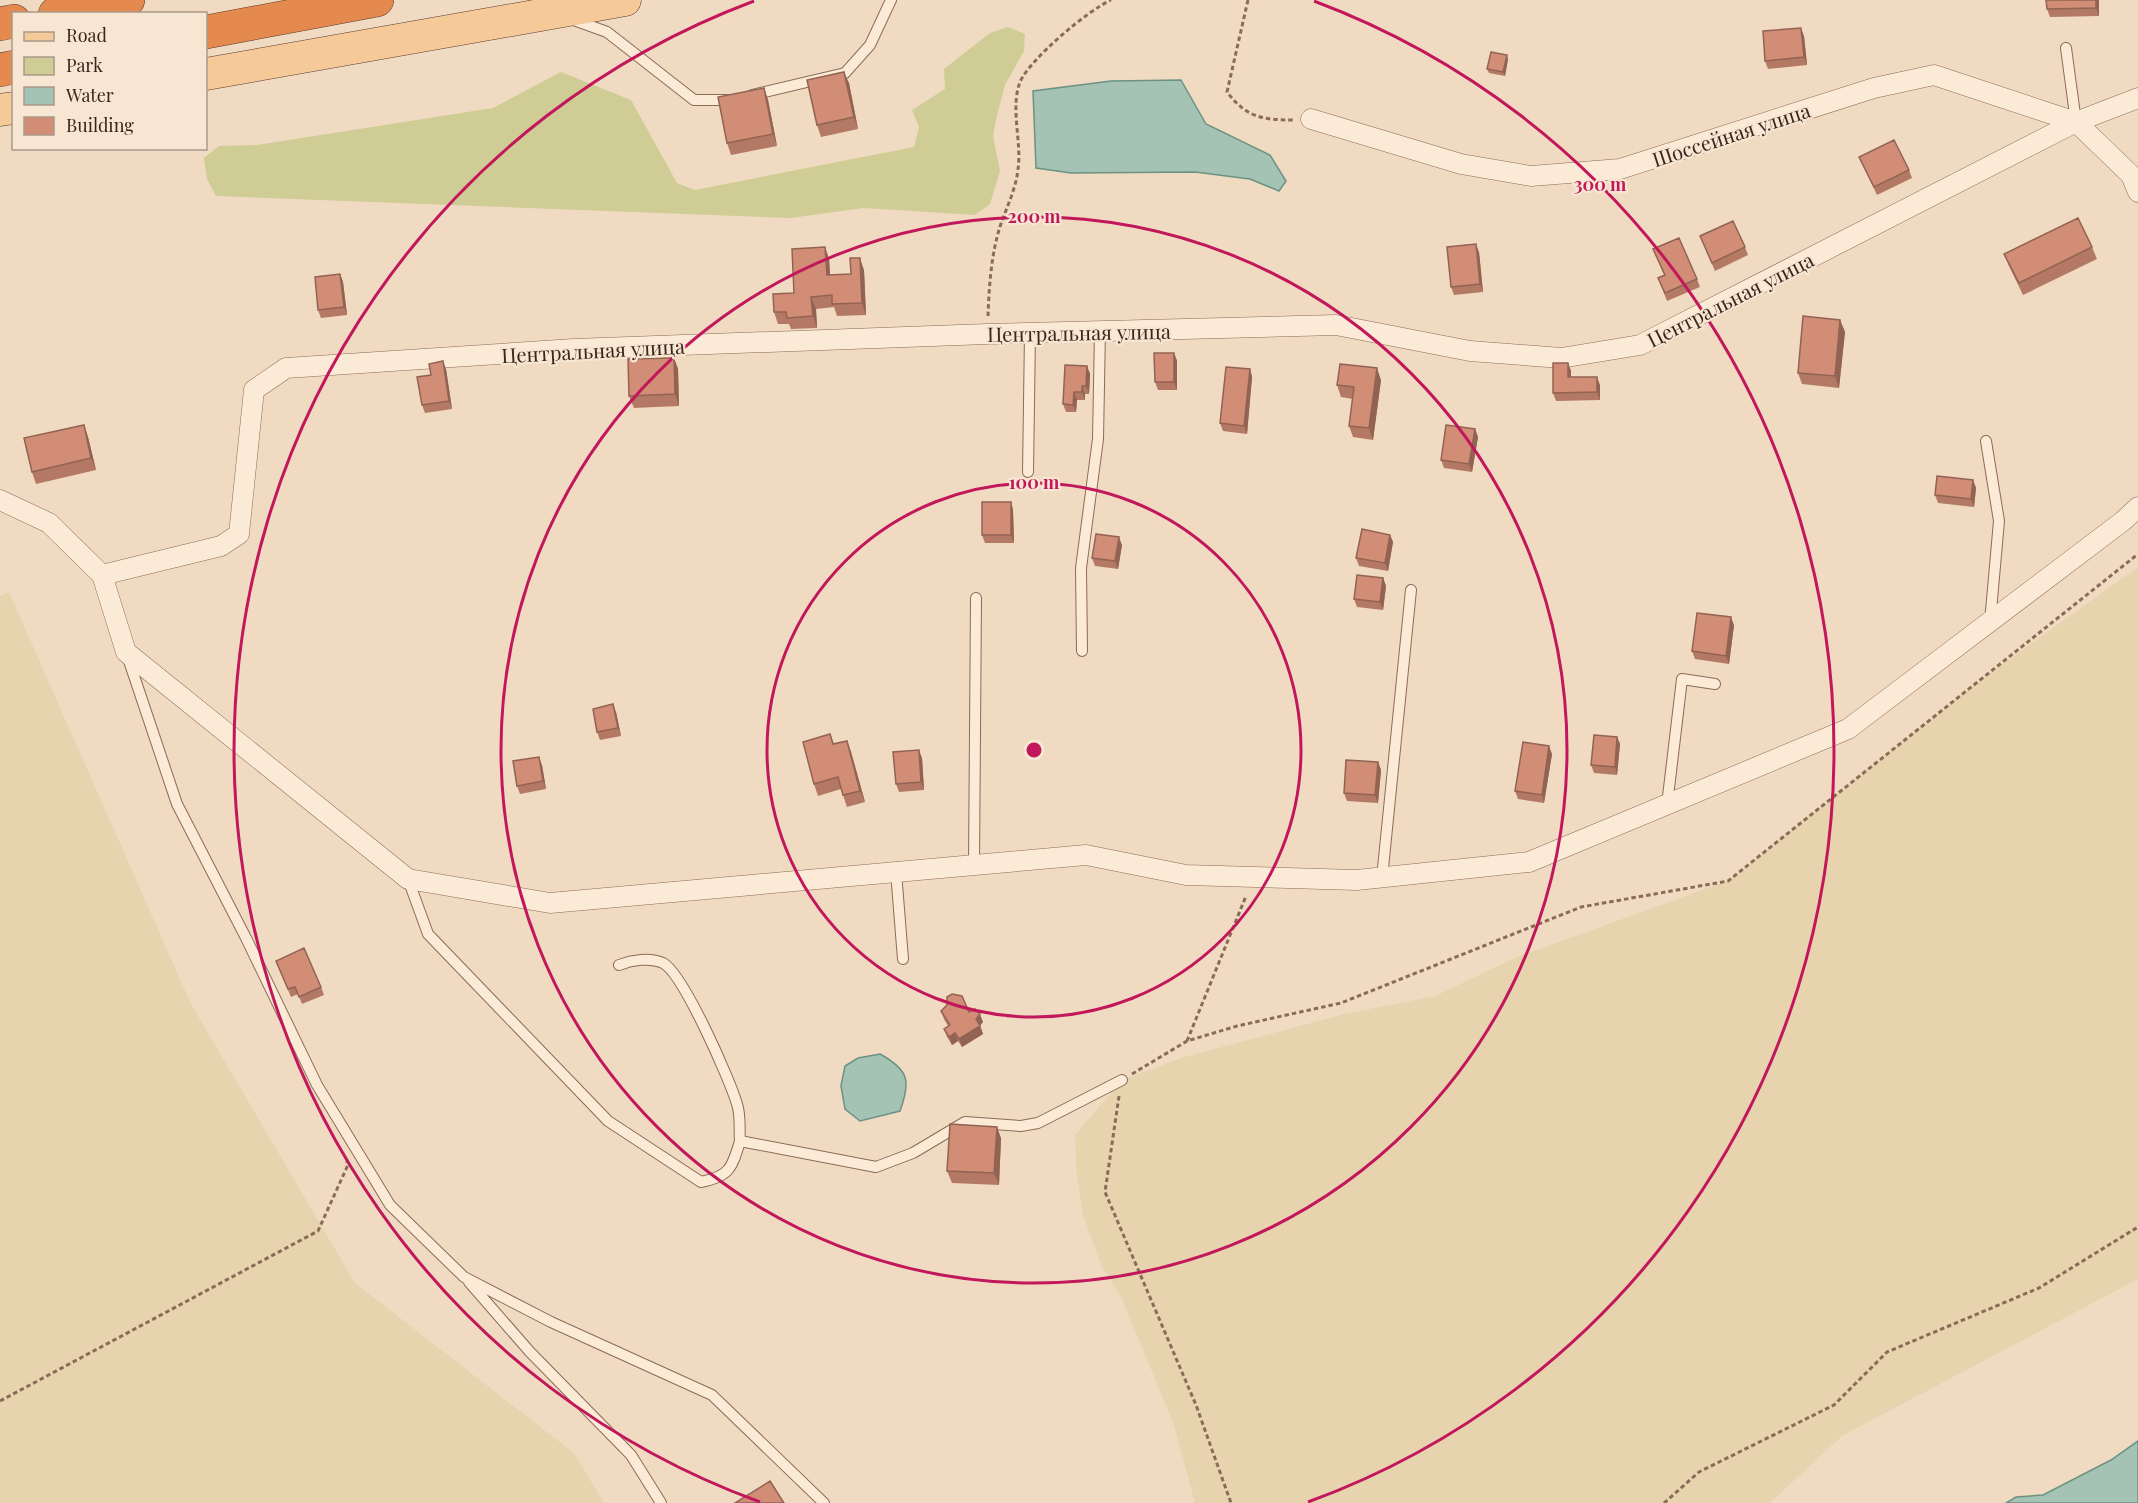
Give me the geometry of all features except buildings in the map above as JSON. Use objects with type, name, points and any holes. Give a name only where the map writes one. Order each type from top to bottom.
[{"type":"highway","points":[[65,12],[128,0]]},
{"type":"highway","points":[[207,32],[377,0]]},
{"type":"main road","points":[[207,74],[625,0]]},
{"type":"street","name":"Шоссейная улица","points":[[1311,119],[1461,164],[1532,176],[1620,169],[1874,88],[1934,75],[2076,122]]},
{"type":"street","name":"Центральная улица","points":[[102,575],[221,546],[239,534],[254,390],[286,368],[574,349],[987,334],[1336,325],[1470,351],[1561,358],[1640,345],[2076,122],[2138,98]]},
{"type":"street","points":[[2076,122],[2131,175],[2138,192]]},
{"type":"street","points":[[0,500],[49,523],[102,575],[126,652],[408,879],[550,903],[1086,855],[1186,875],[1357,880],[1529,862],[1848,729],[2138,507]]},
{"type":"lane","points":[[554,13],[607,32],[694,100],[728,101],[845,73],[870,45],[891,0]]},
{"type":"lane","points":[[2066,48],[2076,122]]},
{"type":"lane","points":[[1082,651],[1081,568],[1098,439],[1100,331]]},
{"type":"lane","points":[[1028,472],[1030,333]]},
{"type":"lane","points":[[1986,441],[1999,521],[1990,622]]},
{"type":"lane","points":[[1382,878],[1411,590]]},
{"type":"lane","points":[[974,865],[976,598]]},
{"type":"lane","points":[[126,652],[177,804],[246,938],[317,1085],[390,1205],[465,1277],[530,1352],[631,1455],[661,1503]]},
{"type":"lane","points":[[1667,805],[1682,679],[1715,684]]},
{"type":"lane","points":[[896,872],[903,959]]},
{"type":"lane","points":[[408,879],[428,934],[608,1121],[701,1182],[719,1178],[733,1166],[740,1141],[738,1107],[728,1077],[679,979],[664,963],[635,959],[619,965]]},
{"type":"lane","points":[[740,1141],[876,1167],[914,1153],[965,1122],[1021,1126],[1038,1123],[1122,1080]]},
{"type":"lane","points":[[465,1277],[551,1322],[712,1395],[824,1503]]},
{"type":"path","points":[[987,334],[990,278],[998,233],[1018,170],[1020,82],[1066,31],[1086,14],[1111,0]]},
{"type":"path","points":[[1248,0],[1227,92],[1250,115],[1262,118],[1311,119]]},
{"type":"path","points":[[1231,1503],[1196,1405],[1105,1192],[1122,1080],[1187,1041],[1237,1026],[1341,1003],[1581,907],[1728,881],[2138,554]]},
{"type":"path","points":[[1187,1041],[1254,877]]},
{"type":"path","points":[[0,1401],[318,1231],[347,1167],[345,1132]]},
{"type":"path","points":[[1664,1503],[1699,1472],[1834,1405],[1887,1352],[2039,1288],[2138,1227]]},
{"type":"shaded area","points":[[2138,567],[2138,1279],[1842,1436],[1770,1503],[1195,1503],[1174,1425],[1122,1299],[1101,1265],[1083,1215],[1076,1168],[1075,1135],[1122,1080],[1181,1058],[1344,1014],[1435,996],[1517,957],[1727,881],[1972,686]]},
{"type":"shaded area","points":[[9,592],[191,1004],[355,1283],[574,1453],[604,1503],[0,1503],[0,596]]},
{"type":"green space","points":[[1008,27],[1025,34],[1024,51],[1005,85],[996,119],[993,136],[1000,171],[990,204],[975,215],[864,208],[790,218],[216,196],[207,179],[204,158],[219,146],[257,145],[493,108],[561,72],[631,100],[677,183],[695,190],[914,147],[919,127],[912,110],[945,89],[944,69],[990,33]]},
{"type":"water","points":[[1181,80],[1206,124],[1270,155],[1286,181],[1279,191],[1250,179],[1195,172],[1071,173],[1036,168],[1033,91],[1111,81]]},
{"type":"water","points":[[880,1054],[902,1071],[905,1077],[906,1092],[900,1111],[860,1121],[845,1109],[841,1086],[845,1066],[858,1058]]},
{"type":"water","points":[[2138,1441],[2138,1503],[2006,1503],[2016,1497],[2043,1495],[2111,1460]]}]
